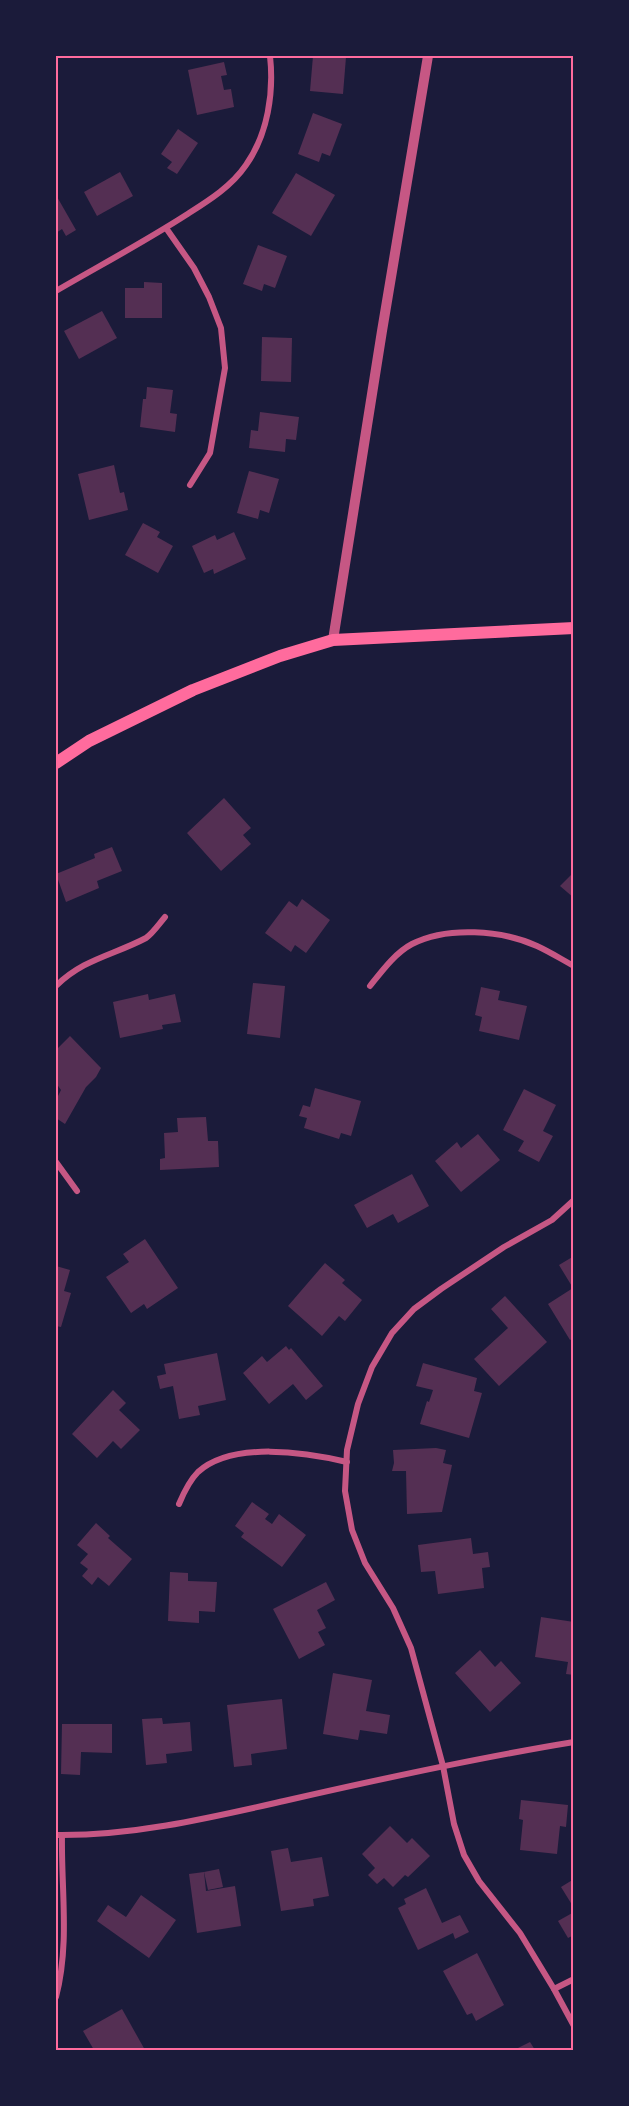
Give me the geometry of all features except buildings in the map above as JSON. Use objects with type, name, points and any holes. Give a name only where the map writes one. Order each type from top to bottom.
[{"type":"main road","points":[[56,763],[89,741],[193,690],[280,656],[333,640],[573,628]]},
{"type":"street","points":[[56,291],[166,228],[220,193],[246,166],[261,135],[271,100],[270,56]]},
{"type":"street","points":[[333,640],[383,320],[428,56]]},
{"type":"street","points":[[166,228],[194,268],[209,297],[221,328],[225,368],[210,453],[190,485]]},
{"type":"street","points":[[56,986],[68,974],[105,954],[148,937],[165,917]]},
{"type":"street","points":[[370,986],[389,962],[411,944],[437,934],[457,932],[507,935],[536,945],[573,966]]},
{"type":"street","points":[[56,1162],[77,1191]]},
{"type":"street","points":[[573,1200],[552,1220],[504,1247],[441,1289],[414,1309],[392,1333],[372,1367],[358,1404],[347,1450],[345,1491],[352,1530],[365,1563],[393,1608],[411,1648],[443,1767],[454,1824],[464,1855],[479,1881],[520,1933],[554,1989],[573,2026]]},
{"type":"street","points":[[179,1504],[186,1486],[199,1471],[212,1463],[232,1457],[288,1451],[315,1454],[347,1462]]},
{"type":"street","points":[[56,1996],[64,1933],[59,1835],[157,1827],[224,1815],[443,1767],[573,1742]]},
{"type":"street","points":[[554,1989],[573,1979]]}]
